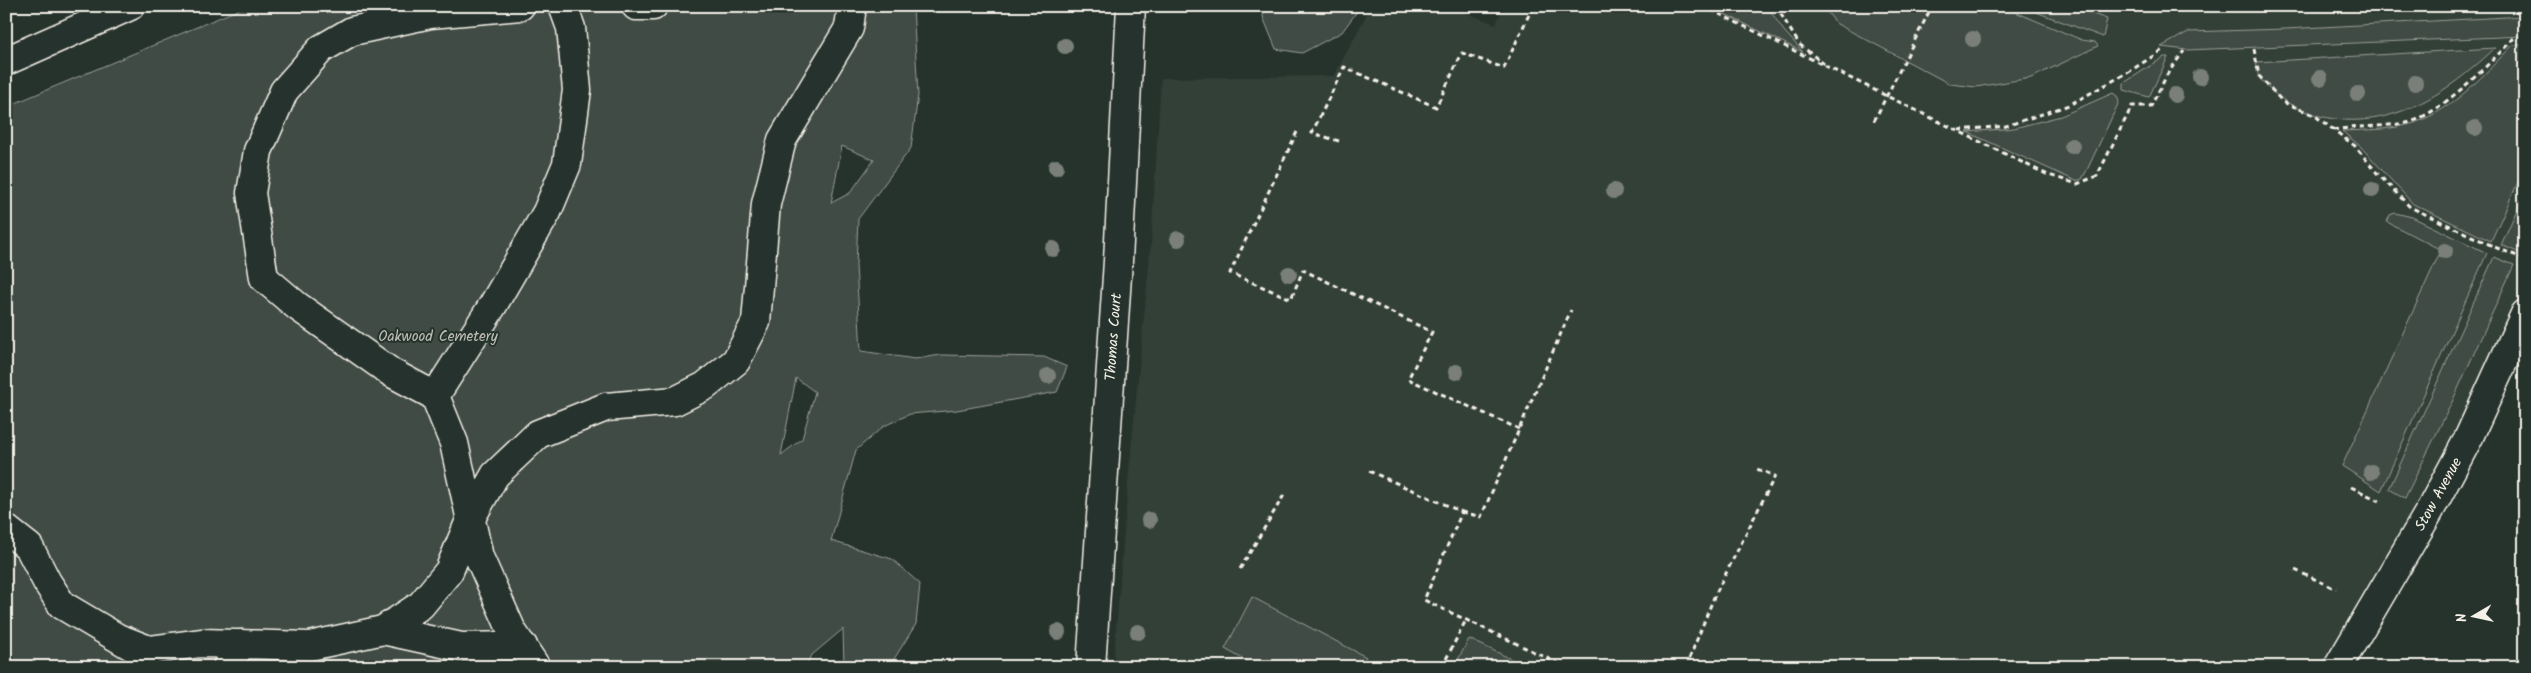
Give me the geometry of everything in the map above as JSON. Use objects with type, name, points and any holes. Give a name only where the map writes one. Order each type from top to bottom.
[{"type":"street","points":[[6,60],[130,6]]},
{"type":"street","points":[[520,6],[430,14],[352,31],[321,49],[284,90],[258,151],[251,193],[264,278],[297,306],[392,373],[435,396],[454,443],[479,557],[512,631],[529,656]]},
{"type":"street","points":[[435,396],[493,305],[547,212],[567,164],[577,90],[571,28],[563,6]]},
{"type":"street","points":[[636,6],[653,6]]},
{"type":"street","points":[[123,640],[149,650],[200,643],[234,655],[310,646],[383,630],[421,605],[449,570],[471,518],[495,475],[538,434],[606,407],[675,402],[705,386],[736,361],[756,322],[766,204],[782,140],[849,28],[852,6]]},
{"type":"street","name":"Thomas Court","points":[[1091,667],[1118,261],[1131,6]]},
{"type":"street","name":"Stow Avenue","points":[[2338,667],[2429,512],[2460,455],[2525,314]]},
{"type":"street","points":[[6,529],[29,547],[46,582],[62,605],[149,657],[153,667]]},
{"type":"street","points":[[383,630],[461,647],[529,656]]},
{"type":"path","points":[[1339,141],[1312,133],[1344,67],[1436,107],[1462,53],[1504,68],[1533,6]]},
{"type":"path","points":[[1703,6],[2046,174],[2078,184],[2097,176],[2132,106],[2151,106],[2168,73],[2184,51]]},
{"type":"path","points":[[1776,6],[1799,44],[1828,67]]},
{"type":"path","points":[[1874,120],[1932,6]]},
{"type":"path","points":[[2333,130],[2408,123],[2442,105],[2488,66],[2514,38]]},
{"type":"path","points":[[1956,130],[2006,126],[2069,106],[2128,74],[2164,49]]},
{"type":"path","points":[[2254,49],[2259,76],[2283,102],[2314,116],[2355,146],[2410,207],[2496,248],[2525,259]]},
{"type":"path","points":[[1297,132],[1230,273],[1291,299],[1303,270],[1432,332],[1408,379],[1518,429]]},
{"type":"path","points":[[1369,471],[1462,512],[1481,517],[1571,310]]},
{"type":"path","points":[[1686,667],[1714,597],[1774,476],[1757,469]]},
{"type":"path","points":[[2351,487],[2380,501]]},
{"type":"path","points":[[1240,569],[1284,495]]},
{"type":"path","points":[[1462,512],[1424,600],[1566,667]]},
{"type":"path","points":[[2295,570],[2336,589]]},
{"type":"path","points":[[1442,667],[1466,620]]},
{"type":"shaded area","points":[[1371,6],[1447,6],[1496,24],[1504,6],[2525,6],[2525,314],[2338,667],[1113,667],[1151,243],[1161,78],[1334,76]]},
{"type":"green space","name":"Oakwood Cemetery","points":[[247,6],[913,6],[918,95],[911,148],[858,219],[856,265],[861,351],[915,359],[941,355],[1044,357],[1067,367],[1057,392],[957,410],[910,414],[884,426],[856,450],[831,541],[892,559],[920,584],[916,624],[889,667],[844,667],[843,629],[812,655],[805,667],[6,667],[6,107]],"holes":[[[842,146],[874,160],[850,193],[831,203]],[[796,378],[815,392],[802,439],[781,455]]]},
{"type":"green space","points":[[1264,6],[1361,6],[1342,32],[1302,53],[1276,49],[1263,17]]},
{"type":"green space","points":[[1708,6],[1767,6],[1784,31],[1803,52]]},
{"type":"green space","points":[[1822,6],[2001,6],[2082,40],[2095,42],[2098,46],[2031,78],[1976,87],[1950,84],[1837,24]]},
{"type":"green space","points":[[2020,6],[2070,6],[2107,19],[2103,37]]},
{"type":"green space","points":[[2525,16],[2525,36],[2187,50],[2161,47],[2188,32],[2285,29]]},
{"type":"green space","points":[[2513,45],[2525,45],[2525,167],[2491,241],[2413,204],[2361,147],[2342,131],[2397,127],[2429,117],[2468,90]]},
{"type":"green space","points":[[2495,48],[2452,84],[2429,99],[2379,118],[2352,120],[2325,117],[2297,108],[2287,102],[2262,82],[2258,75],[2256,62]]},
{"type":"green space","points":[[2164,57],[2168,57],[2149,97],[2124,90],[2124,83]]},
{"type":"green space","points":[[2113,93],[2117,96],[2119,102],[2087,170],[2082,179],[2076,181],[1967,132],[2014,128],[2061,116]]},
{"type":"green space","points":[[2525,192],[2525,242],[2520,253],[2501,245]]},
{"type":"green space","points":[[2395,213],[2412,217],[2487,253],[2381,491],[2342,466],[2441,250],[2387,222],[2390,215]]},
{"type":"green space","points":[[2494,257],[2514,265],[2452,402],[2405,498],[2389,489]]},
{"type":"green space","points":[[1252,597],[1366,657],[1360,667],[1257,667],[1225,649]]},
{"type":"green space","points":[[1469,639],[1528,667],[1454,667]]}]
